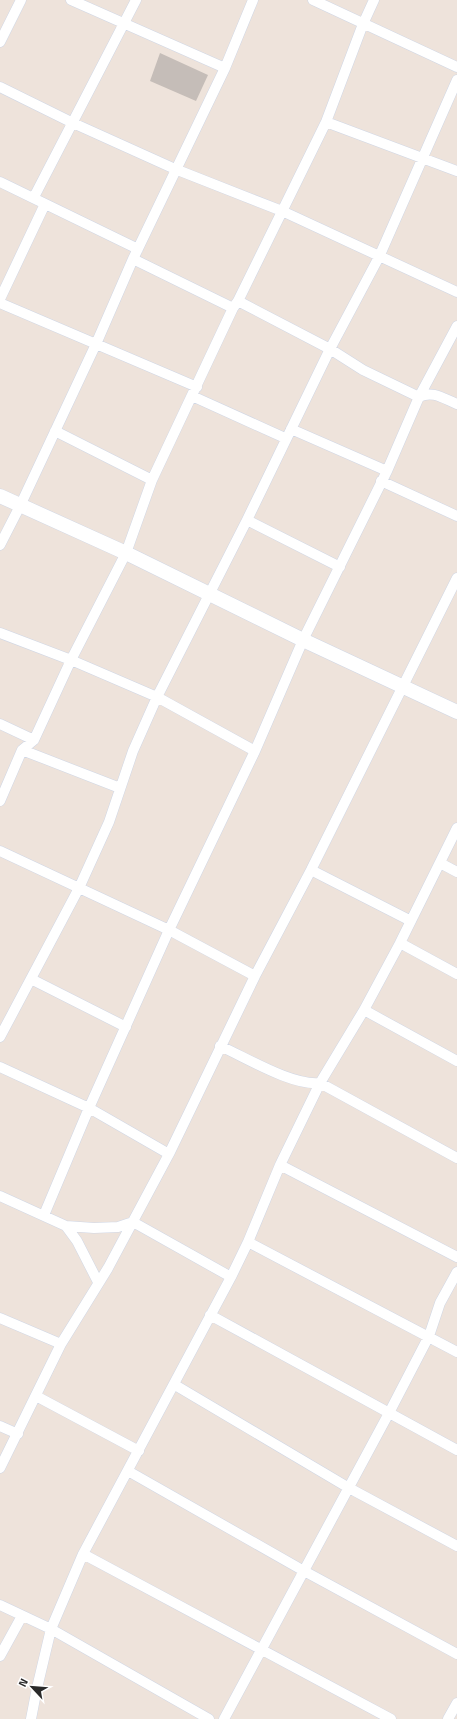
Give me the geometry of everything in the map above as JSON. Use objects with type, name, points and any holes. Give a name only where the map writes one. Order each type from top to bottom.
[{"type":"street","points":[[0,42],[21,0]]},
{"type":"street","points":[[71,0],[225,68]]},
{"type":"street","points":[[34,198],[136,0]]},
{"type":"street","points":[[0,545],[20,506],[96,344],[133,259],[175,169],[225,68],[253,0]]},
{"type":"street","points":[[313,0],[457,67]]},
{"type":"street","points":[[0,801],[22,750],[34,740],[71,660],[126,553],[152,480],[236,304],[326,122],[363,24],[374,0]]},
{"type":"street","points":[[0,1037],[79,888],[109,822],[134,751],[157,697],[247,520],[285,438],[292,429],[330,349],[379,257],[457,80]]},
{"type":"street","points":[[0,87],[72,123],[175,169],[282,211],[457,292]]},
{"type":"street","points":[[326,122],[457,171]]},
{"type":"street","points":[[0,182],[138,249]]},
{"type":"street","points":[[0,299],[45,204]]},
{"type":"street","points":[[133,259],[236,304],[330,349],[363,370],[419,397],[432,393],[457,404]]},
{"type":"street","points":[[0,303],[96,344],[195,391],[285,438]]},
{"type":"street","points":[[44,1215],[89,1108],[169,930],[255,751],[303,640],[387,471],[419,397],[457,326]]},
{"type":"street","points":[[292,429],[387,471]]},
{"type":"street","points":[[55,431],[152,480]]},
{"type":"street","points":[[381,481],[457,516]]},
{"type":"street","points":[[0,496],[126,553],[303,640],[457,712]]},
{"type":"street","points":[[247,520],[340,567]]},
{"type":"street","points":[[0,1468],[61,1344],[108,1268],[168,1154],[255,976],[311,870],[457,578]]},
{"type":"street","points":[[0,633],[71,660],[157,697],[255,751]]},
{"type":"street","points":[[0,724],[34,740]]},
{"type":"street","points":[[22,750],[120,788]]},
{"type":"street","points":[[31,1719],[51,1629],[84,1554],[231,1277],[248,1242],[280,1165],[320,1083],[364,1010],[400,943],[457,828]]},
{"type":"street","points":[[0,851],[169,930],[255,976]]},
{"type":"street","points":[[440,863],[457,872]]},
{"type":"street","points":[[311,870],[411,920]]},
{"type":"street","points":[[400,943],[457,974]]},
{"type":"street","points":[[31,979],[126,1027]]},
{"type":"street","points":[[364,1010],[457,1061]]},
{"type":"street","points":[[220,1046],[290,1078],[312,1084],[320,1083],[457,1158]]},
{"type":"street","points":[[0,1067],[89,1108],[168,1154]]},
{"type":"street","points":[[280,1165],[457,1257]]},
{"type":"street","points":[[0,1196],[66,1226],[100,1228],[118,1227],[133,1222],[231,1277]]},
{"type":"street","points":[[66,1226],[77,1241],[98,1282]]},
{"type":"street","points":[[248,1242],[457,1352]]},
{"type":"street","points":[[224,1719],[389,1413],[429,1336],[440,1304],[457,1272]]},
{"type":"street","points":[[210,1315],[457,1450]]},
{"type":"street","points":[[0,1318],[61,1344]]},
{"type":"street","points":[[175,1385],[349,1488],[457,1546]]},
{"type":"street","points":[[36,1396],[139,1451]]},
{"type":"street","points":[[0,1426],[18,1434]]},
{"type":"street","points":[[128,1471],[304,1571],[457,1654]]},
{"type":"street","points":[[84,1554],[391,1719]]},
{"type":"street","points":[[0,1605],[51,1629],[209,1719]]},
{"type":"street","points":[[0,1656],[22,1616]]},
{"type":"street","points":[[448,1719],[457,1703]]},
{"type":"building","points":[[160,53],[208,75],[196,101],[150,81]]}]
